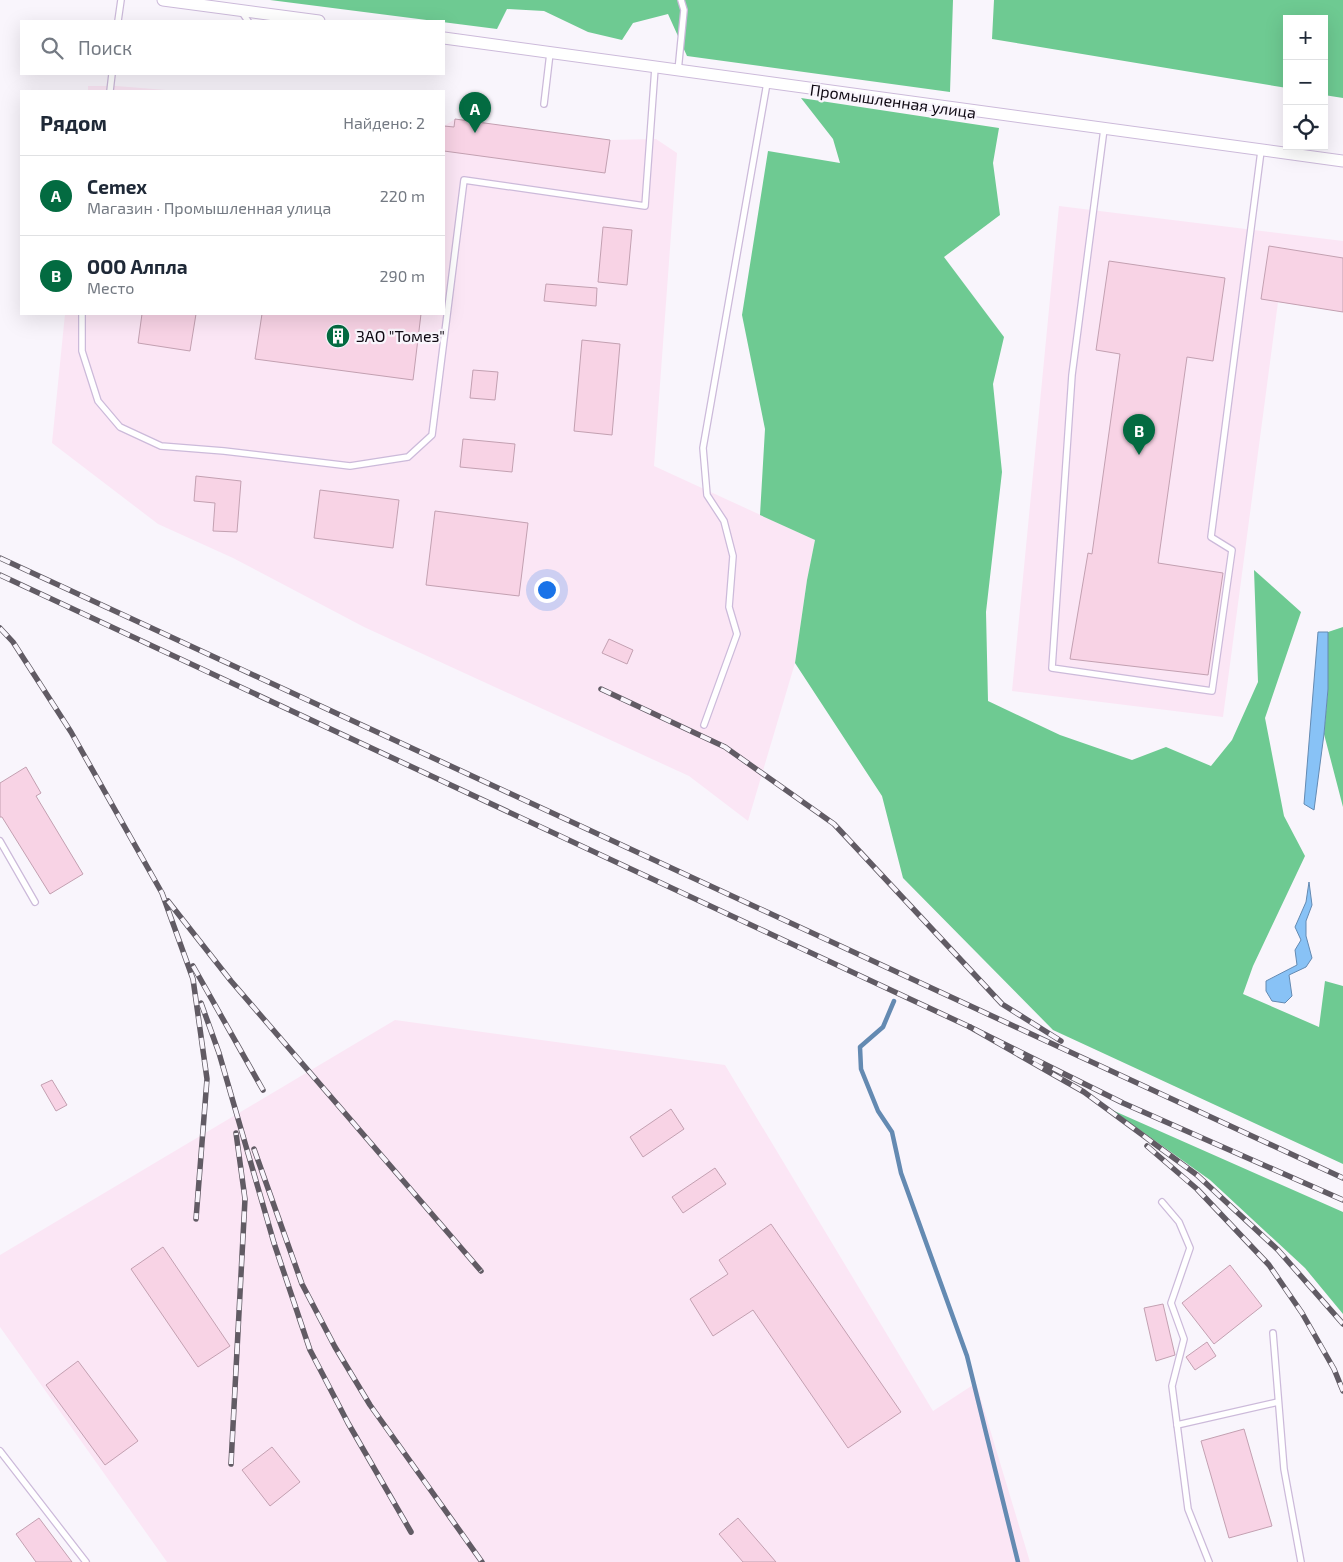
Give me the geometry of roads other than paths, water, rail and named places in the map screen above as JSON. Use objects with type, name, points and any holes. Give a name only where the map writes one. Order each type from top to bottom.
[{"type":"street","points":[[163,0],[311,20]]},
{"type":"street","name":"Промышленная улица","points":[[445,39],[1343,161]]},
{"type":"lane","points":[[118,20],[121,0]]},
{"type":"lane","points":[[678,71],[684,10],[681,0]]},
{"type":"lane","points":[[241,11],[247,20]]},
{"type":"lane","points":[[544,104],[550,53]]},
{"type":"lane","points":[[82,315],[82,350],[98,401],[120,427],[161,446],[224,451],[350,466],[408,457],[432,435],[464,180],[645,206],[656,68]]},
{"type":"lane","points":[[110,90],[112,75]]},
{"type":"lane","points":[[704,725],[737,634],[729,607],[733,556],[724,521],[707,495],[703,448],[767,83]]},
{"type":"lane","points":[[1104,130],[1072,375],[1052,668],[1212,691],[1232,550],[1211,537],[1260,151]]},
{"type":"lane","points":[[0,841],[35,902]]},
{"type":"lane","points":[[1162,1202],[1179,1222],[1190,1248],[1171,1303],[1184,1339],[1172,1386],[1188,1510],[1209,1562]]},
{"type":"lane","points":[[1273,1333],[1284,1469],[1301,1562]]},
{"type":"lane","points":[[1177,1425],[1278,1402]]},
{"type":"lane","points":[[0,1451],[86,1562]]},
{"type":"water","points":[[1318,632],[1328,632],[1328,689],[1314,810],[1304,804]]},
{"type":"water","points":[[1309,882],[1312,905],[1306,921],[1306,936],[1312,958],[1306,967],[1289,975],[1292,996],[1285,1003],[1272,1001],[1266,991],[1266,981],[1297,965],[1295,950],[1301,940],[1295,927],[1306,902]]},
{"type":"waterway","points":[[894,1001],[883,1027],[860,1047],[861,1069],[878,1111],[892,1132],[901,1173],[967,1356],[1018,1562]]},
{"type":"railway","points":[[0,558],[1343,1178]]},
{"type":"railway","points":[[0,575],[970,1027]]},
{"type":"railway","points":[[0,628],[13,642],[71,732],[162,893],[193,979],[207,1079],[196,1219]]},
{"type":"railway","points":[[601,689],[725,747],[834,824],[1002,1004],[1061,1041]]},
{"type":"railway","points":[[168,901],[231,981],[481,1271]]},
{"type":"railway","points":[[193,966],[263,1090]]},
{"type":"railway","points":[[201,1003],[219,1053],[274,1243],[310,1350],[348,1423],[411,1532]]},
{"type":"railway","points":[[1343,1200],[1123,1103],[970,1027],[1084,1092],[1197,1175],[1278,1250],[1343,1324]]},
{"type":"railway","points":[[231,1464],[245,1199],[236,1133]]},
{"type":"railway","points":[[1147,1146],[1197,1189],[1269,1265],[1302,1313],[1334,1369],[1343,1391]]},
{"type":"railway","points":[[254,1149],[302,1284],[335,1347],[370,1405],[482,1562]]},
{"type":"place","name":"Cemex","points":[[475,133]]},
{"type":"place","name":"ЗАО \"Томез\"","points":[[338,336]]},
{"type":"place","name":"ООО Алпла","points":[[1139,455]]}]
